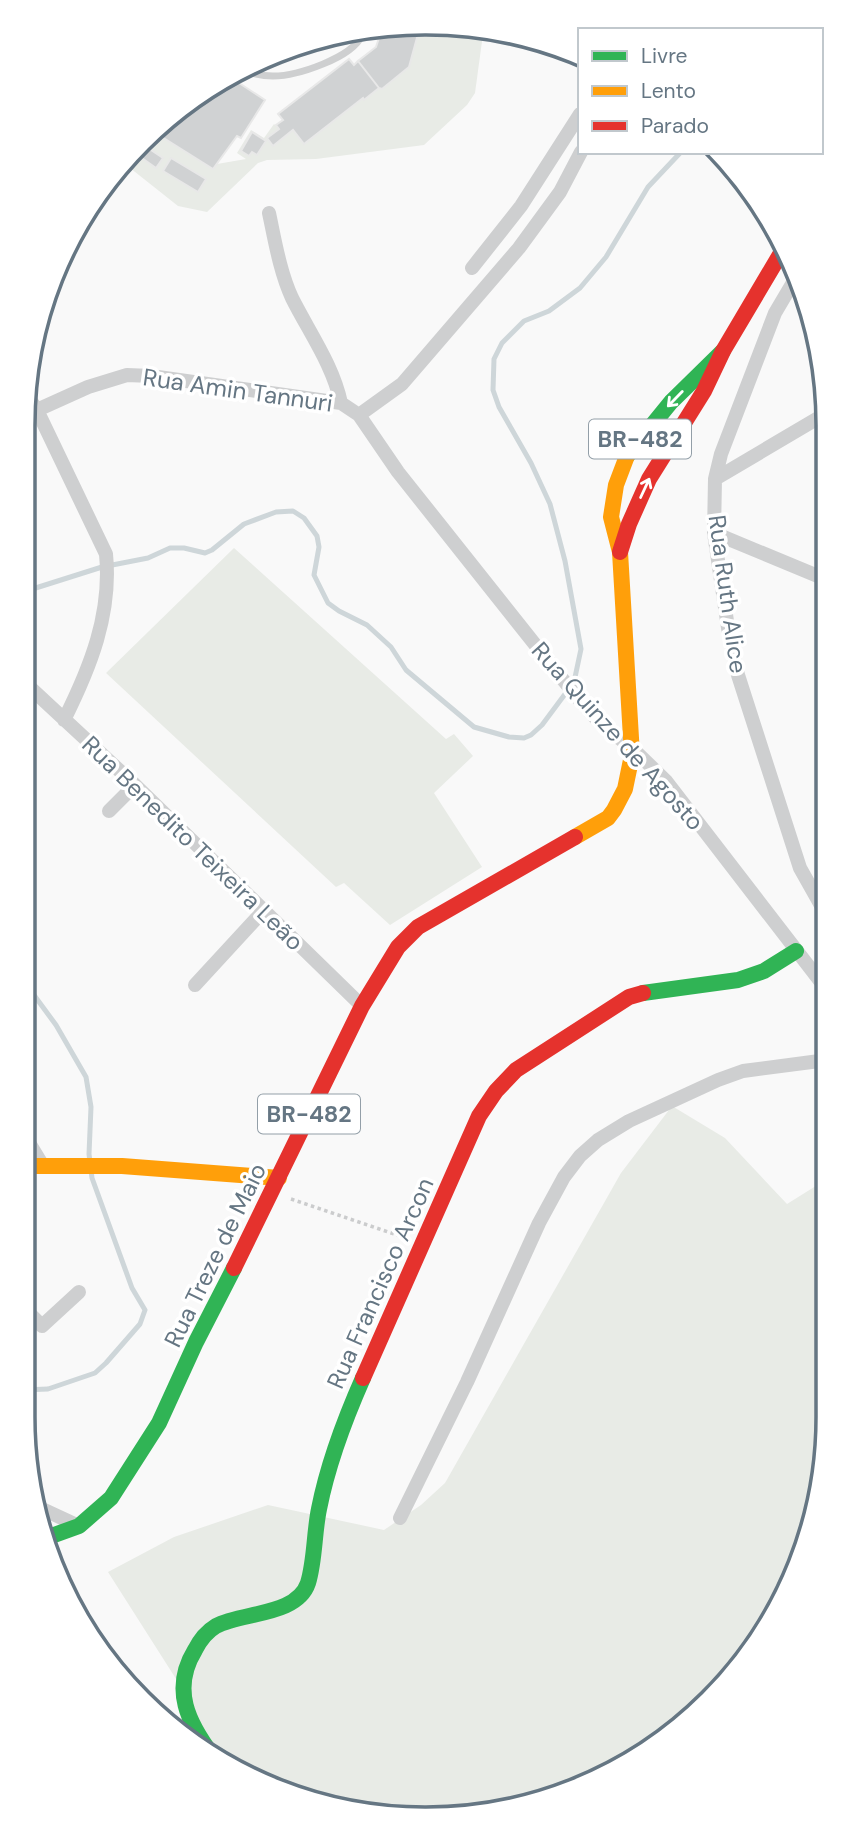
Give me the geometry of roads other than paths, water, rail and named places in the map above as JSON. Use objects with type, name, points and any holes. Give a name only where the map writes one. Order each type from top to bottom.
[{"type":"main road","name":"BR-482","points":[[620,552],[629,524],[661,458],[704,391],[723,351],[778,258]]},
{"type":"main road","name":"BR-482","points":[[632,748],[620,552],[611,517],[616,485],[626,457],[639,440],[671,402],[723,351]]},
{"type":"main road","points":[[639,440],[661,458]]},
{"type":"main road","name":"Rua Treze de Maio","points":[[54,1535],[79,1526],[111,1498],[159,1423],[196,1342],[362,1006],[398,947],[418,927],[608,818],[628,786],[632,748]]},
{"type":"main road","name":"Rua Francisco Arcon","points":[[195,1731],[185,1706],[182,1682],[188,1659],[203,1636],[216,1626],[289,1604],[301,1596],[308,1582],[319,1508],[340,1430],[479,1116],[496,1091],[516,1070],[629,997],[649,990],[735,981],[755,975],[796,951]]},
{"type":"main road","points":[[35,1166],[104,1167],[275,1186]]},
{"type":"street","points":[[472,268],[521,206],[578,117]]},
{"type":"street","points":[[359,415],[402,384],[519,248],[560,192],[580,154]]},
{"type":"street","points":[[269,213],[278,256],[291,295],[328,365],[341,402]]},
{"type":"street","name":"Rua Ruth Alice","points":[[790,287],[775,313],[721,454],[716,479],[714,533],[738,675],[800,868],[816,896]]},
{"type":"street","name":"Rua Amin Tannuri","points":[[36,402],[127,375],[341,402],[359,415]]},
{"type":"street","points":[[36,409],[106,554],[106,592],[98,643],[87,674],[64,720]]},
{"type":"street","name":"Rua Quinze de Agosto","points":[[359,415],[398,472],[565,683],[601,724],[632,748],[666,781],[816,976]]},
{"type":"street","points":[[716,479],[816,420]]},
{"type":"street","points":[[714,533],[816,575]]},
{"type":"street","name":"Rua Benedito Teixeira Leão","points":[[35,692],[265,909],[362,1006]]},
{"type":"street","points":[[109,811],[135,785]]},
{"type":"street","points":[[195,985],[265,909]]},
{"type":"street","points":[[400,1518],[467,1382],[539,1223],[564,1177],[580,1156],[598,1140],[629,1121],[718,1080],[743,1071],[816,1061]]},
{"type":"street","points":[[35,1153],[43,1166]]},
{"type":"street","points":[[35,1319],[42,1326],[79,1292]]},
{"type":"street","points":[[47,1511],[79,1526]]},
{"type":"lane","points":[[257,73],[273,76],[299,72],[352,49],[357,41]]},
{"type":"waterway","points":[[35,588],[102,567],[148,558],[170,548],[205,553],[244,524],[276,512],[293,511],[304,518],[317,536],[319,547],[314,575],[328,603],[367,625],[391,647],[406,670],[474,727],[509,737],[524,738],[531,735],[542,725],[574,682],[581,649],[565,561],[550,504],[531,463],[499,407],[493,390],[494,359],[502,343],[524,321],[549,311],[580,288],[606,257],[648,187],[679,154]]},
{"type":"waterway","points":[[35,996],[56,1025],[86,1077],[91,1107],[89,1154],[92,1178],[132,1288],[145,1310],[140,1324],[95,1373],[48,1389],[35,1390]]}]
